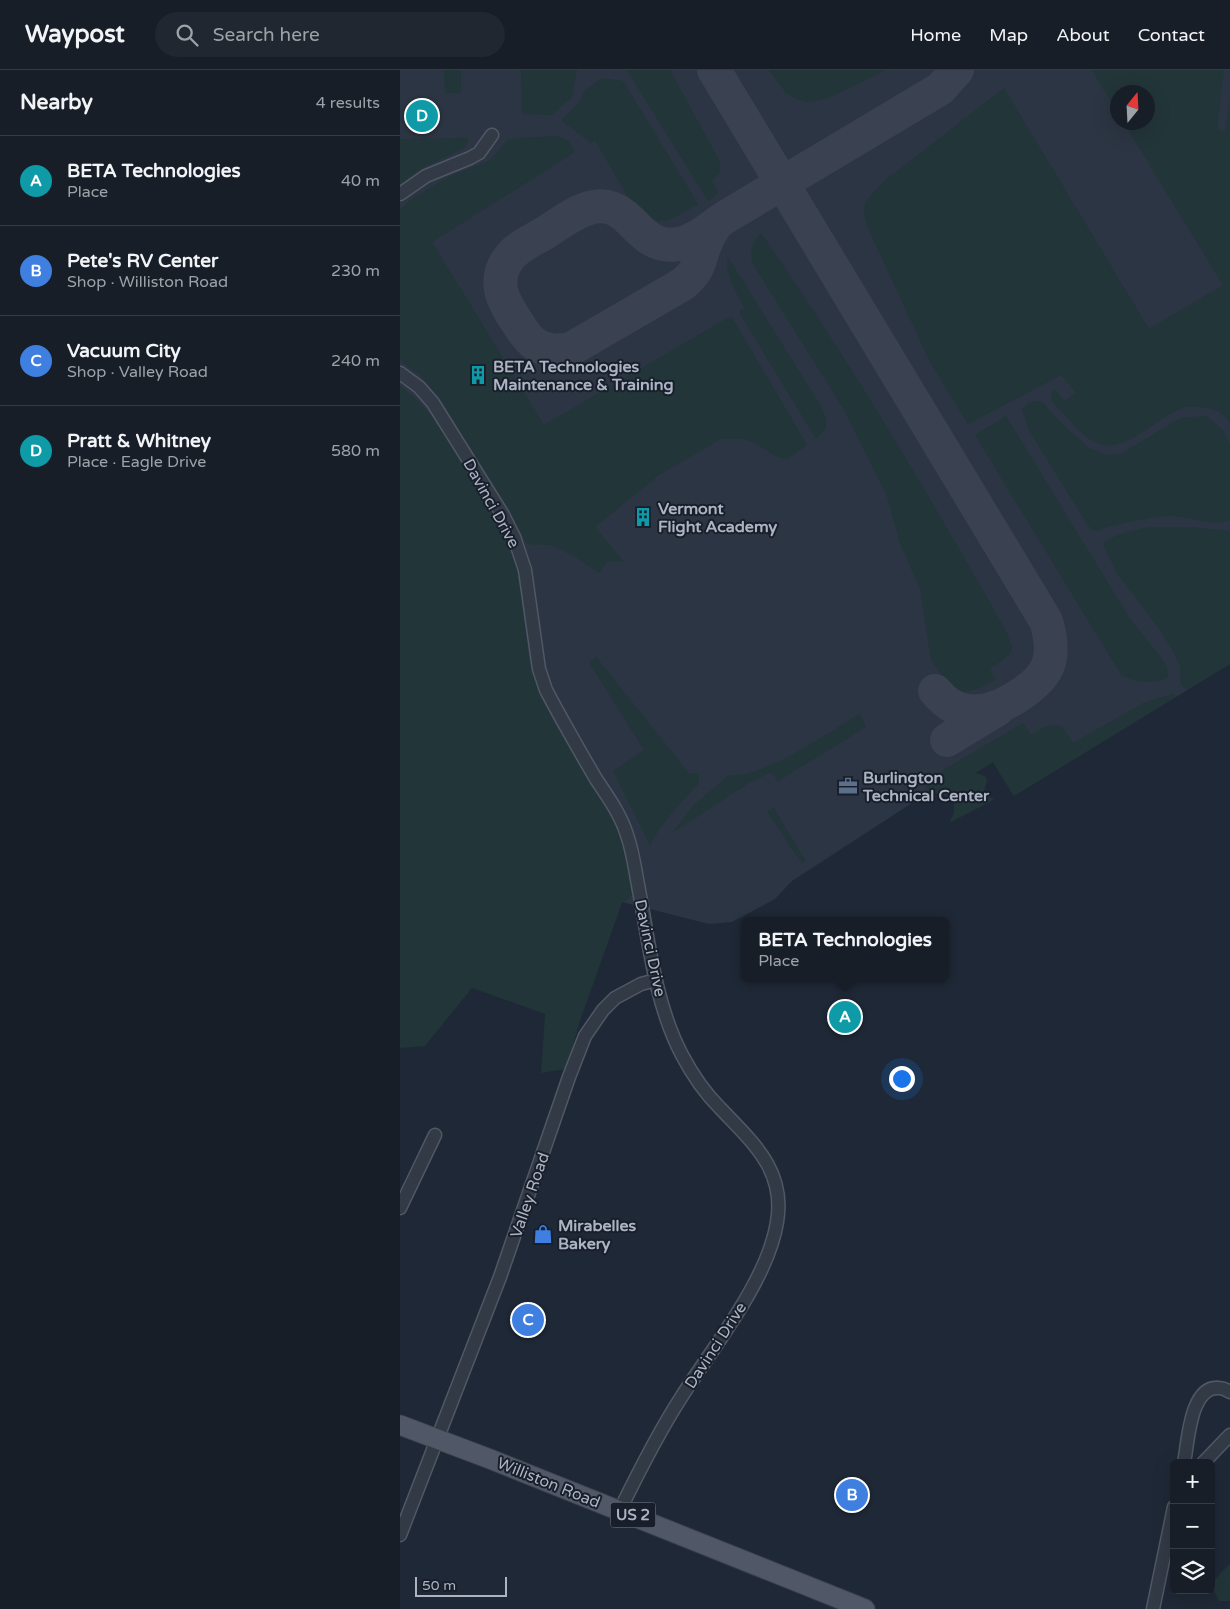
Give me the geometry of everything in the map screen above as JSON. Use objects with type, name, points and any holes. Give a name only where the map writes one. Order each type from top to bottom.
[{"type":"main road","name":"Williston Road","points":[[400,1425],[490,1458],[865,1609]]},
{"type":"street","points":[[400,194],[426,176],[470,158],[479,152],[492,135]]},
{"type":"street","name":"Davinci Drive","points":[[400,373],[419,387],[433,403],[503,515],[514,537],[525,570],[539,669],[546,690],[618,813],[628,837],[656,980],[668,1022],[682,1055],[705,1091],[757,1146],[766,1158],[775,1182],[779,1210],[773,1238],[754,1283],[738,1311],[668,1417],[620,1510]]},
{"type":"street","name":"Valley Road","points":[[400,1535],[500,1277],[569,1078],[586,1036],[603,1010],[616,998],[641,984],[656,980]]},
{"type":"street","points":[[400,1208],[435,1135]]},
{"type":"street","points":[[1185,1459],[1193,1412],[1199,1397],[1209,1389],[1220,1388],[1230,1392]]},
{"type":"street","points":[[1207,1459],[1230,1435]]},
{"type":"street","points":[[1153,1609],[1170,1526]]},
{"type":"shaded area","points":[[400,70],[1230,70],[1230,664],[1014,796],[993,762],[944,792],[929,792],[792,881],[775,899],[732,922],[709,924],[622,902],[400,505]]},
{"type":"green space","points":[[444,70],[461,70],[461,93],[445,93]]},
{"type":"green space","points":[[521,70],[577,70],[572,97],[551,115],[522,114]]},
{"type":"green space","points":[[627,70],[670,70],[720,162],[720,173],[712,181],[718,193],[708,201]]},
{"type":"green space","points":[[769,70],[886,70],[829,98],[806,102],[786,93]]},
{"type":"green space","points":[[1092,70],[1224,70],[1217,130],[1225,131],[1230,98],[1230,423],[1222,414],[1213,409],[1185,407],[1173,412],[1123,443],[1103,445],[1096,443],[1083,434],[1054,404],[1051,398],[1052,392],[1056,390],[1064,401],[1076,393],[1061,375],[968,424],[930,362],[867,226],[864,212],[865,203],[882,183],[1004,88],[1149,329],[1223,285],[1128,130],[1155,130],[1155,85],[1110,85],[1110,100]]},
{"type":"green space","points":[[601,78],[623,81],[698,204],[673,218],[657,221],[649,219],[633,206],[595,140],[591,143],[561,120],[581,100],[583,92]]},
{"type":"green space","points":[[557,136],[568,141],[575,152],[432,242],[544,425],[731,316],[807,445],[787,459],[775,456],[754,442],[741,439],[721,439],[659,475],[595,527],[624,562],[608,561],[599,573],[574,556],[550,545],[532,545],[526,542],[441,399],[420,375],[400,360],[400,210],[410,200],[446,178],[490,160],[508,140]]},
{"type":"green space","points":[[468,138],[464,148],[426,166],[400,184],[400,139]]},
{"type":"green space","points":[[761,233],[826,330],[888,429],[1006,631],[1012,647],[1010,654],[990,669],[996,680],[969,691],[951,690],[931,660],[920,589],[900,543],[887,496],[843,408],[753,264],[752,248]]},
{"type":"green space","points":[[728,257],[823,411],[826,427],[816,439],[739,312],[744,308],[729,276]]},
{"type":"green space","points":[[400,386],[424,407],[434,420],[452,446],[504,533],[515,561],[527,643],[539,691],[556,726],[607,808],[624,851],[632,895],[622,903],[580,1021],[566,1069],[541,1073],[545,1014],[472,988],[425,1046],[400,1048]]},
{"type":"green space","points":[[1035,401],[1043,403],[1061,423],[1089,448],[1106,455],[1121,454],[1180,418],[1206,416],[1223,430],[1230,445],[1230,520],[1209,522],[1165,516],[1123,523],[1097,531],[1092,530],[1029,430],[1022,409],[1028,403]]},
{"type":"green space","points":[[1006,416],[1130,619],[1167,667],[1168,678],[1145,682],[1122,676],[975,435]]},
{"type":"green space","points":[[1150,527],[1191,527],[1230,531],[1230,664],[1187,690],[1180,682],[1180,666],[1173,651],[1158,627],[1118,575],[1103,544],[1108,540],[1131,531]]},
{"type":"green space","points":[[596,657],[689,773],[699,773],[699,784],[672,813],[650,845],[613,771],[644,750],[589,662]]},
{"type":"green space","points":[[1173,694],[1176,697],[1014,796],[993,762],[975,773],[983,775],[987,779],[984,791],[994,800],[949,823],[954,813],[954,804],[948,796],[929,792],[923,782],[1023,723],[1031,735],[1045,727],[1062,726],[1073,743],[1145,702]]},
{"type":"green space","points":[[860,714],[866,727],[778,781],[771,772],[749,783],[672,833],[693,806],[729,775],[744,774],[779,762]]},
{"type":"green space","points":[[774,808],[805,860],[802,864],[767,811]]},
{"type":"green space","points":[[1230,1563],[1230,1601],[1219,1601],[1215,1592],[1215,1580]]},
{"type":"taxiway","points":[[714,70],[1046,621],[1051,647],[1047,667],[1035,683],[1015,698],[991,709],[966,711],[947,703],[935,691]]},
{"type":"taxiway","points":[[717,223],[716,225],[712,231],[710,233],[697,268],[683,284],[571,349],[552,350],[543,348],[531,341],[516,320],[502,294],[500,282],[502,271],[512,254],[523,245],[579,212],[597,207],[610,208],[622,214],[651,239],[663,244],[678,244],[690,240],[724,218],[940,89],[957,70]]},
{"type":"taxiway","points":[[947,740],[998,709]]},
{"type":"place","name":"Pratt & Whitney","points":[[422,116]]},
{"type":"place","name":"BETA Technologies Maintenance & Training","points":[[478,375]]},
{"type":"place","name":"Vermont Flight Academy","points":[[643,517]]},
{"type":"place","name":"Burlington Technical Center","points":[[848,786]]},
{"type":"place","name":"BETA Technologies","points":[[845,1017]]},
{"type":"place","name":"Mirabelles Bakery","points":[[543,1234]]},
{"type":"place","name":"Vacuum City","points":[[528,1320]]},
{"type":"place","name":"Pete's RV Center","points":[[852,1495]]}]
